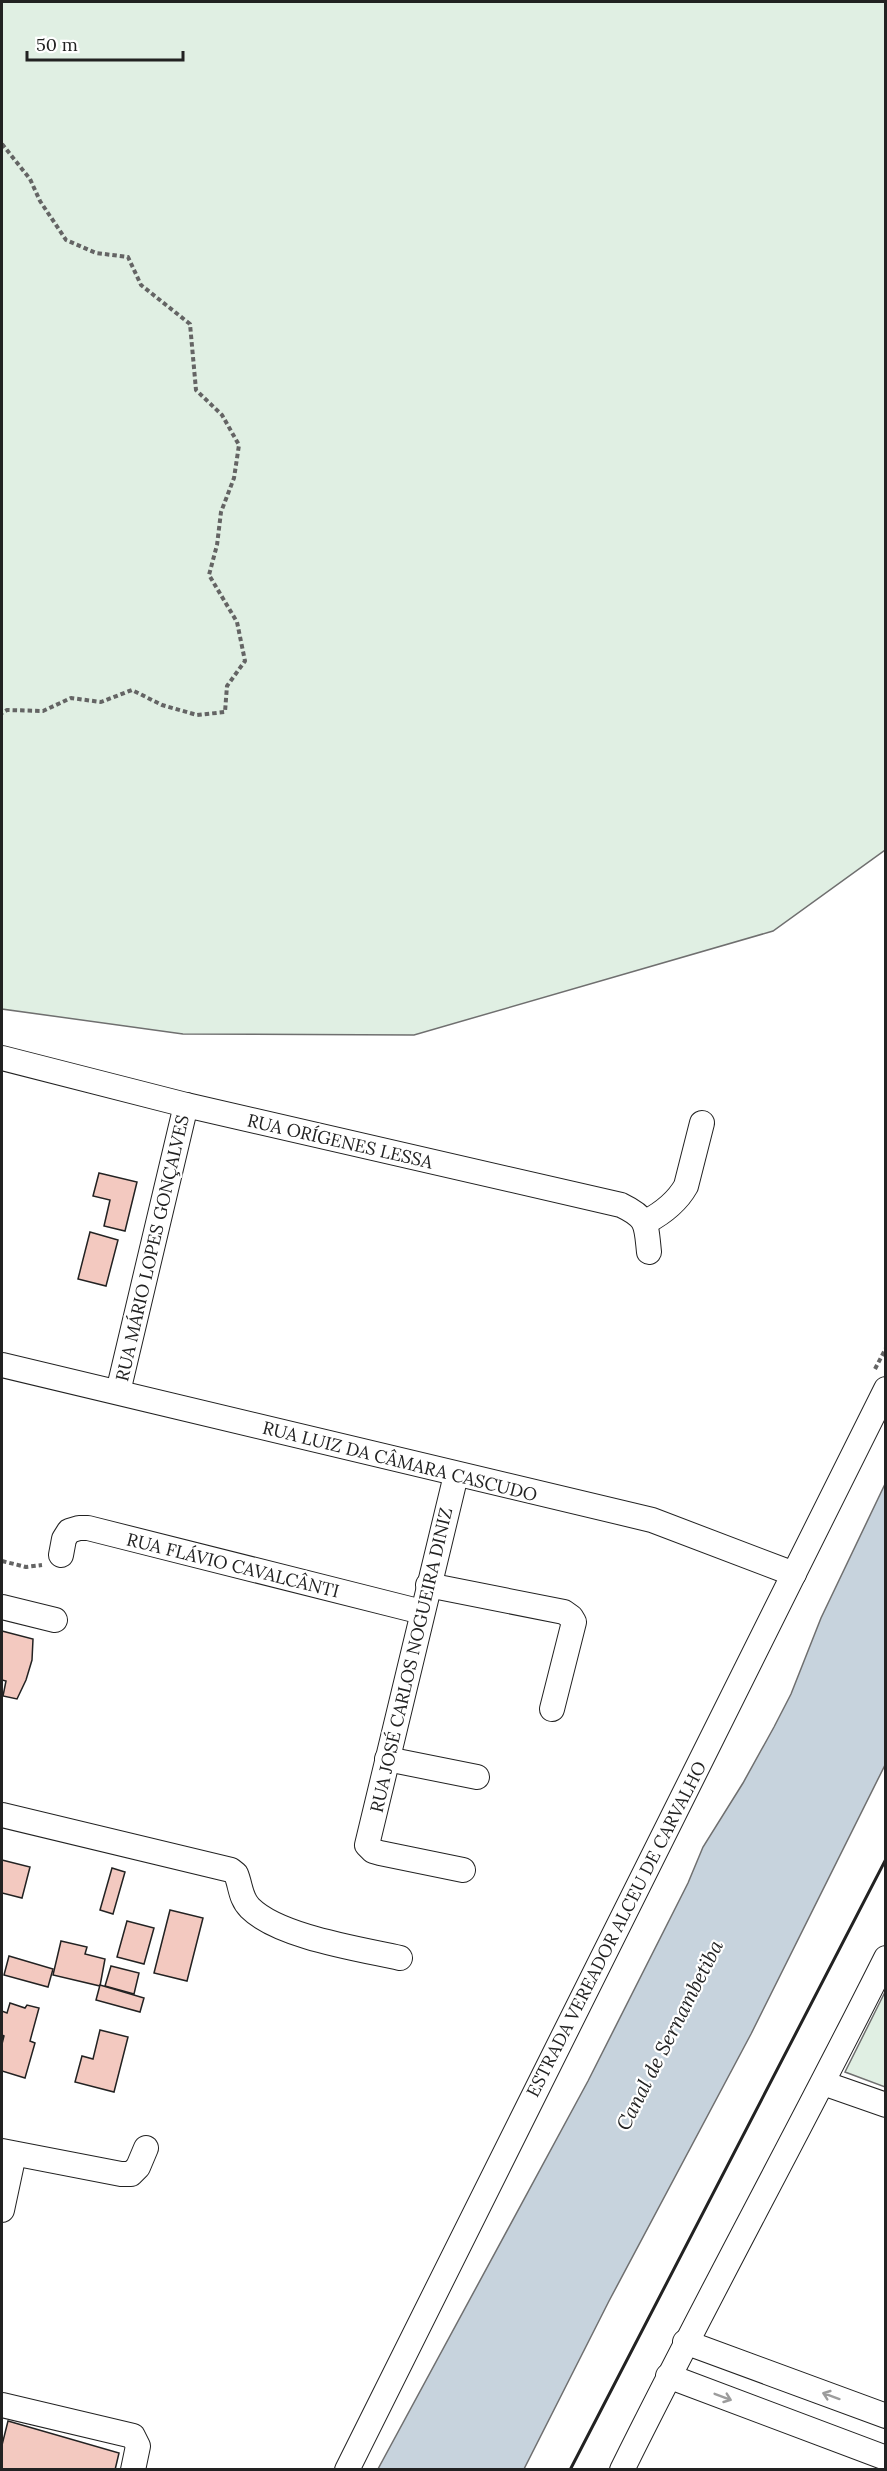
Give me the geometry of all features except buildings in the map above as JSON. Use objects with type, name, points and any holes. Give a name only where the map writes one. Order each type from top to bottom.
[{"type":"street","name":"RUA ORÍGENES LESSA","points":[[2,1058],[186,1105],[621,1205],[637,1213],[646,1222]]},
{"type":"street","name":"RUA MÁRIO LOPES GONÇALVES","points":[[118,1392],[186,1105]]},
{"type":"street","points":[[650,1252],[646,1222],[660,1215],[682,1194],[702,1123]]},
{"type":"street","name":"RUA LUIZ DA CÂMARA CASCUDO","points":[[2,1365],[652,1520],[794,1574]]},
{"type":"street","name":"ESTRADA VEREADOR ALCEU DE CARVALHO","points":[[347,2469],[885,1389]]},
{"type":"street","name":"RUA JOSÉ CARLOS NOGUEIRA DINIZ","points":[[456,1475],[367,1845],[373,1851],[380,1853],[463,1870]]},
{"type":"street","name":"RUA FLÁVIO CAVALCÂNTI","points":[[61,1555],[64,1539],[69,1531],[88,1528],[422,1612]]},
{"type":"street","points":[[428,1585],[564,1612],[571,1617],[574,1622],[552,1709]]},
{"type":"street","points":[[2,1607],[55,1620]]},
{"type":"street","points":[[387,1759],[477,1777]]},
{"type":"street","points":[[2,1815],[231,1870],[236,1874],[240,1894],[250,1908],[272,1922],[310,1937],[400,1958]]},
{"type":"street","points":[[622,2469],[685,2342],[823,2083],[885,1959]]},
{"type":"street","points":[[823,2083],[885,2105]]},
{"type":"street","points":[[2,2210],[8,2153],[131,2174],[138,2167],[146,2148]]},
{"type":"street","points":[[685,2342],[885,2416]]},
{"type":"street","points":[[668,2376],[885,2458]]},
{"type":"street","points":[[2,2405],[133,2436],[138,2446],[133,2469]]},
{"type":"path","points":[[2,144],[30,179],[40,201],[66,240],[96,253],[128,257],[141,285],[190,324],[196,390],[222,415],[239,445],[234,478],[221,512],[217,545],[209,575],[237,622],[245,661],[227,686],[225,712],[197,715],[162,705],[132,690],[101,702],[71,698],[43,711],[7,710],[2,713]]},
{"type":"path","points":[[2,1561],[33,1567],[61,1555]]},
{"type":"green space","points":[[2,2],[885,2],[885,850],[773,931],[414,1035],[183,1034],[2,1009]]},
{"type":"green space","points":[[885,1992],[885,2087],[845,2072]]},
{"type":"water","name":"Canal de Sernambetiba","points":[[885,1484],[885,1765],[751,2034],[609,2301],[524,2469],[378,2469],[588,2081],[688,1883],[703,1847],[743,1783],[791,1694],[821,1618]]},
{"type":"wall","points":[[570,2470],[886,1859]]}]
